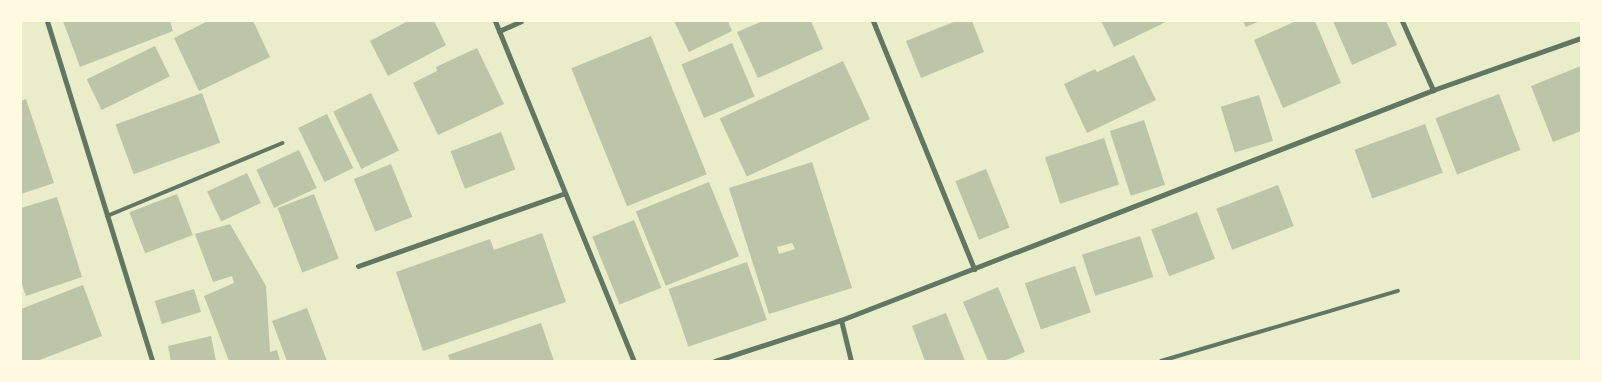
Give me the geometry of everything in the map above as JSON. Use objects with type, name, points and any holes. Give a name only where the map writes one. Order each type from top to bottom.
[{"type":"street","points":[[47,21],[152,361]]},
{"type":"street","points":[[495,21],[634,361]]},
{"type":"street","points":[[499,31],[521,21]]},
{"type":"street","points":[[873,21],[974,268]]},
{"type":"street","points":[[1402,21],[1433,90]]},
{"type":"street","points":[[716,361],[841,320],[1433,90],[1581,38]]},
{"type":"street","points":[[358,266],[565,193]]},
{"type":"street","points":[[841,320],[851,361]]},
{"type":"lane","points":[[107,216],[282,143]]},
{"type":"lane","points":[[1161,361],[1398,291]]},
{"type":"building","points":[[63,21],[170,21],[173,31],[80,67]]},
{"type":"building","points":[[208,21],[253,21],[270,57],[199,91],[174,38]]},
{"type":"building","points":[[408,21],[434,21],[446,45],[388,76],[370,41]]},
{"type":"building","points":[[674,21],[728,21],[732,31],[689,52]]},
{"type":"building","points":[[763,21],[811,21],[823,49],[758,78],[737,32]]},
{"type":"building","points":[[956,21],[972,21],[984,52],[921,78],[906,41]]},
{"type":"building","points":[[1101,21],[1168,21],[1114,47]]},
{"type":"building","points":[[1243,21],[1260,21],[1246,27]]},
{"type":"building","points":[[1296,21],[1315,21],[1341,83],[1283,108],[1254,40]]},
{"type":"building","points":[[1333,21],[1386,21],[1397,45],[1352,65]]},
{"type":"building","points":[[651,36],[707,174],[627,206],[571,68]]},
{"type":"building","points":[[732,43],[755,96],[704,118],[681,64]]},
{"type":"building","points":[[155,46],[170,77],[102,110],[87,79]]},
{"type":"building","points":[[477,48],[504,104],[438,135],[413,83],[437,71],[436,67]]},
{"type":"building","points":[[1134,55],[1156,100],[1087,133],[1064,84],[1095,69],[1097,72]]},
{"type":"building","points":[[843,61],[870,119],[747,176],[720,118]]},
{"type":"building","points":[[1581,66],[1581,131],[1553,142],[1531,86]]},
{"type":"building","points":[[202,93],[220,143],[134,174],[116,124]]},
{"type":"building","points":[[371,93],[399,151],[361,169],[333,111]]},
{"type":"building","points":[[1499,94],[1521,150],[1457,174],[1436,118]]},
{"type":"building","points":[[1259,95],[1273,141],[1235,153],[1221,107]]},
{"type":"building","points":[[26,99],[54,183],[21,194],[21,101]]},
{"type":"building","points":[[327,114],[353,168],[325,182],[298,128]]},
{"type":"building","points":[[1144,120],[1165,185],[1131,196],[1110,131]]},
{"type":"building","points":[[1425,124],[1443,173],[1372,199],[1355,150]]},
{"type":"building","points":[[501,132],[515,169],[465,189],[451,151]]},
{"type":"building","points":[[1104,138],[1119,185],[1060,204],[1045,157]]},
{"type":"building","points":[[299,150],[317,188],[274,208],[256,170]]},
{"type":"building","points":[[812,162],[852,288],[769,314],[729,188]],"holes":[[[792,243],[795,249],[779,254],[777,247]]]},
{"type":"building","points":[[391,164],[412,217],[375,232],[354,179]]},
{"type":"building","points":[[986,169],[1010,227],[979,240],[955,181]]},
{"type":"building","points":[[247,173],[261,203],[221,222],[207,192]]},
{"type":"building","points":[[709,182],[739,256],[666,286],[636,212]]},
{"type":"building","points":[[1278,185],[1294,226],[1232,250],[1216,209]]},
{"type":"building","points":[[177,194],[193,235],[145,253],[129,212]]},
{"type":"building","points":[[314,194],[339,258],[302,272],[278,208]]},
{"type":"building","points":[[57,197],[82,277],[26,296],[21,282],[21,208]]},
{"type":"building","points":[[1197,212],[1215,259],[1169,276],[1151,230]]},
{"type":"building","points":[[634,220],[661,288],[620,305],[592,237]]},
{"type":"building","points":[[230,224],[266,286],[270,352],[277,350],[280,361],[229,361],[204,296],[234,283],[232,276],[213,282],[195,234]]},
{"type":"building","points":[[542,233],[566,302],[423,351],[396,272],[490,239],[494,250]]},
{"type":"building","points":[[1140,236],[1153,277],[1095,296],[1082,255]]},
{"type":"building","points":[[747,262],[767,320],[688,347],[669,289]]},
{"type":"building","points":[[1075,266],[1091,312],[1041,330],[1025,283]]},
{"type":"building","points":[[83,285],[102,336],[37,361],[21,361],[21,309]]},
{"type":"building","points":[[998,287],[1025,352],[1004,361],[988,361],[963,302]]},
{"type":"building","points":[[194,289],[201,312],[162,324],[155,301]]},
{"type":"building","points":[[307,308],[327,361],[287,361],[272,321]]},
{"type":"building","points":[[946,313],[965,361],[925,361],[912,326]]},
{"type":"building","points":[[541,323],[554,361],[450,361],[448,355]]},
{"type":"building","points":[[211,336],[216,361],[171,361],[168,346]]}]
